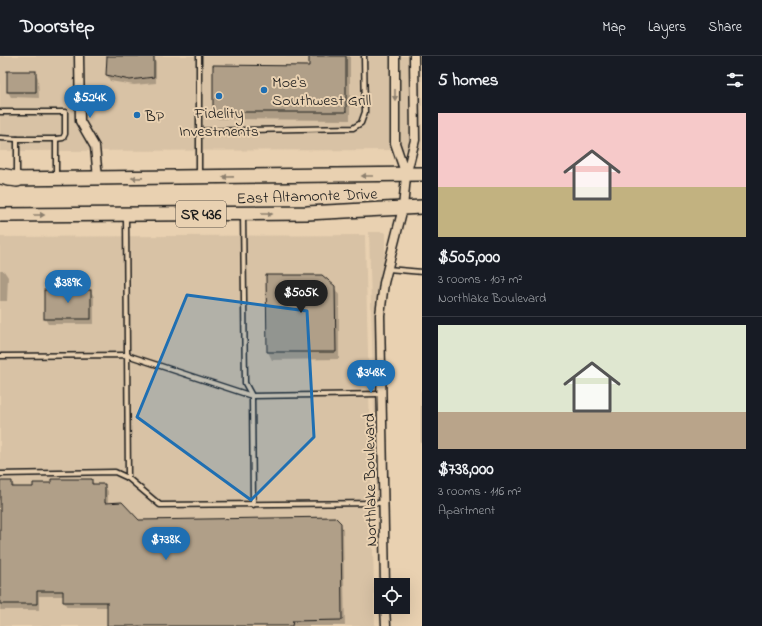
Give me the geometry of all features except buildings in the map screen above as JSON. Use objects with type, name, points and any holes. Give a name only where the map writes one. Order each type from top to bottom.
[{"type":"highway","points":[[0,177],[17,178]]},
{"type":"main road","name":"East Altamonte Drive","points":[[17,178],[406,176],[422,174]]},
{"type":"main road","name":"East Altamonte Drive","points":[[0,215],[307,213],[422,207]]},
{"type":"street","points":[[79,56],[80,121],[95,147],[98,178]]},
{"type":"street","points":[[395,56],[395,143],[406,176]]},
{"type":"street","name":"Northlake Boulevard","points":[[385,578],[380,315],[388,269],[402,208],[406,176],[415,140],[414,56]]},
{"type":"street","points":[[385,614],[386,626]]},
{"type":"lane","points":[[199,56],[199,177]]},
{"type":"lane","points":[[199,131],[353,128],[361,123],[365,112],[364,56]]},
{"type":"lane","points":[[410,56],[414,68]]},
{"type":"lane","points":[[0,112],[65,112],[66,134],[63,138],[56,139],[0,138]]},
{"type":"lane","points":[[17,139],[17,178]]},
{"type":"lane","points":[[56,139],[56,178]]},
{"type":"lane","points":[[126,214],[128,478]]},
{"type":"lane","points":[[242,214],[245,383],[252,396],[253,504]]},
{"type":"lane","points":[[388,269],[422,272]]},
{"type":"lane","points":[[0,356],[127,355],[252,396],[382,394]]},
{"type":"lane","points":[[0,474],[115,472],[128,478],[160,505],[384,503]]},
{"type":"highlighted area","points":[[187,295],[307,311],[314,437],[251,500],[137,417]]},
{"type":"shaded area","points":[[0,56],[422,56],[422,150],[0,151]]},
{"type":"shaded area","points":[[369,232],[385,232],[385,256],[379,282],[375,315],[379,578]]},
{"type":"shaded area","points":[[365,235],[375,626],[0,626],[0,237]]},
{"type":"place","name":"Moe's Southwest Grill","points":[[264,90]]},
{"type":"place","name":"Fidelity Investments","points":[[219,96]]},
{"type":"place","name":"BP","points":[[137,115]]}]
